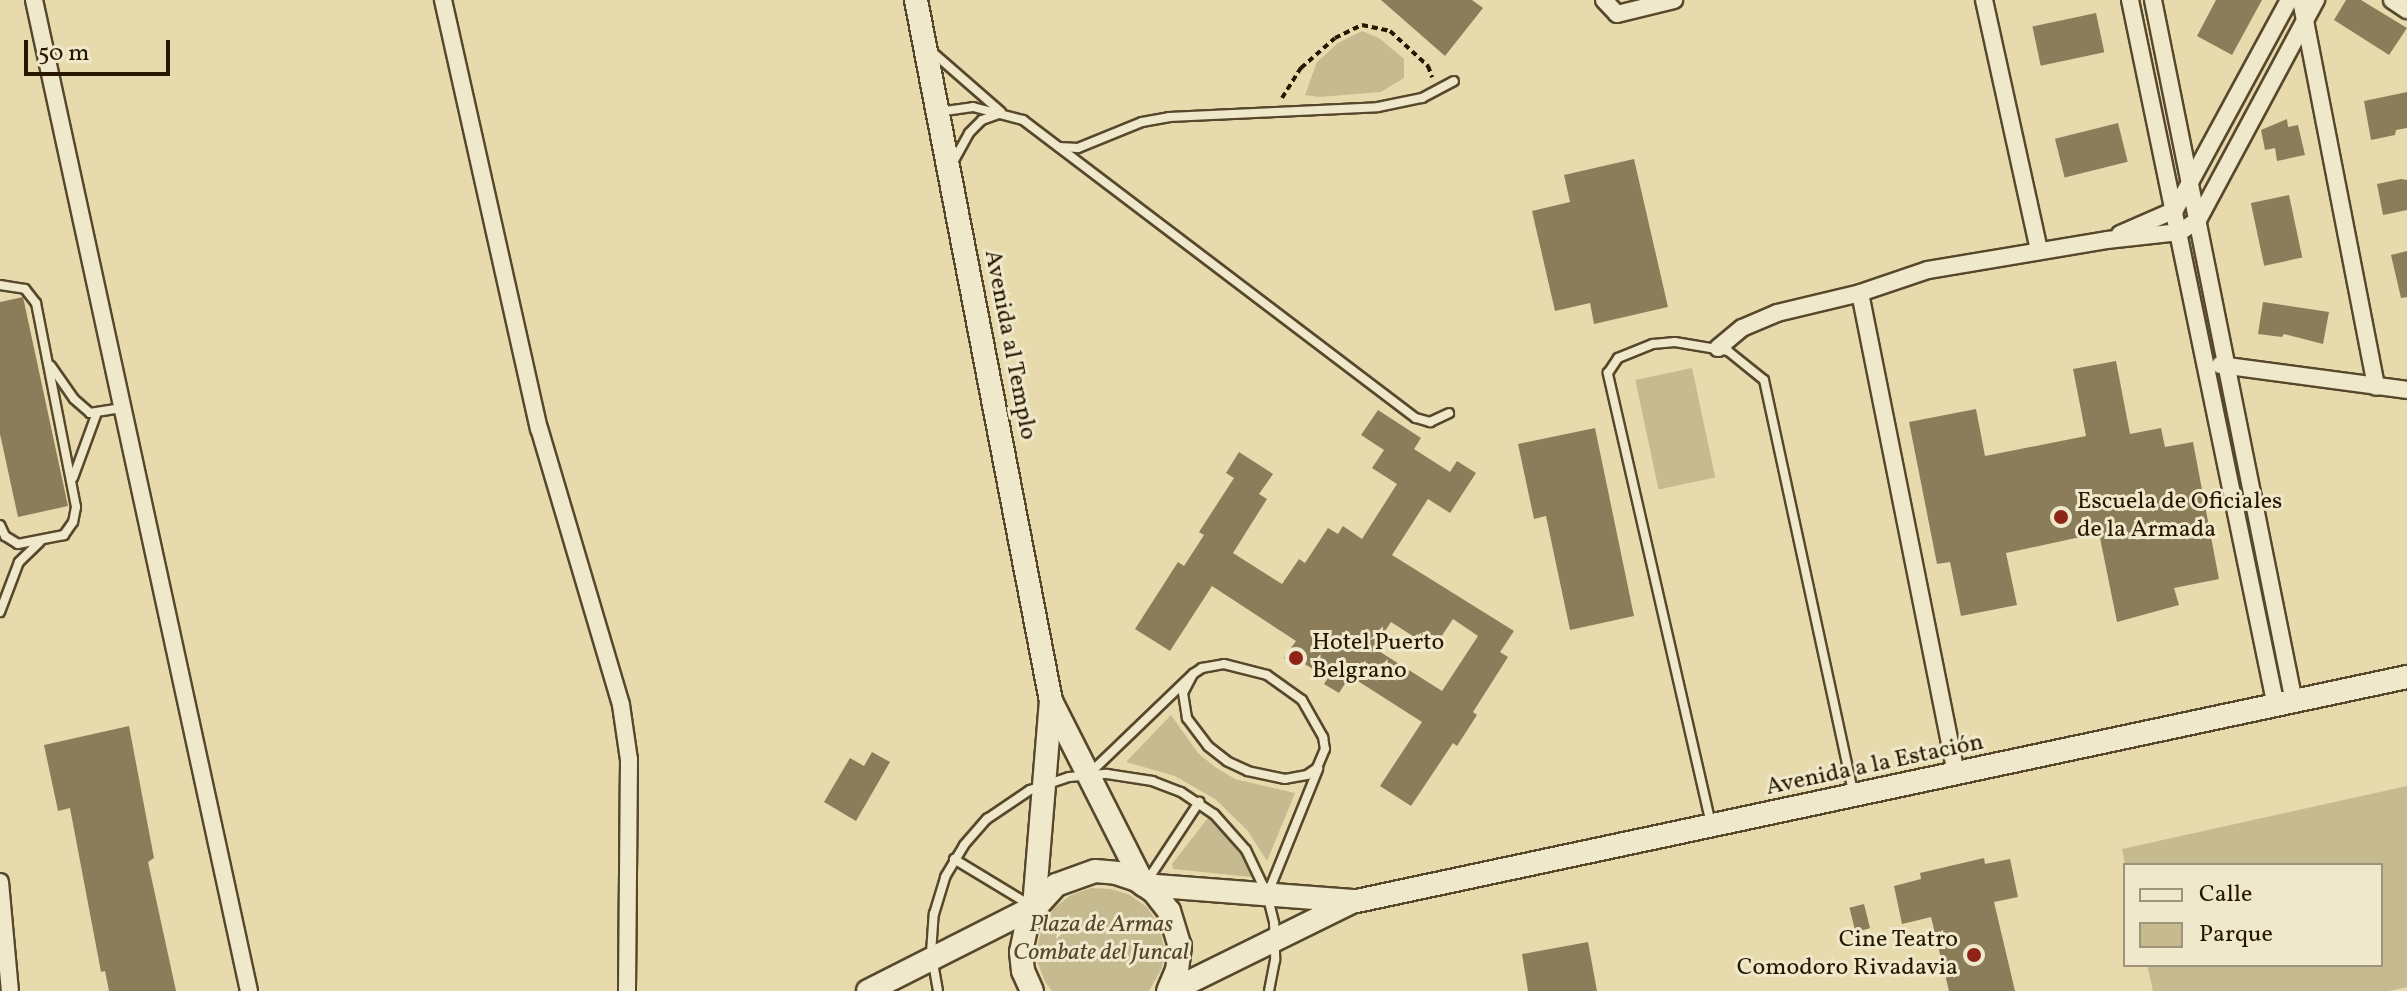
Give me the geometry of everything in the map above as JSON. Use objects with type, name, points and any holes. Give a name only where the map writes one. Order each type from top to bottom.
[{"type":"street","points":[[34,0],[249,991]]},
{"type":"street","points":[[443,0],[539,428],[621,705],[629,760],[627,991]]},
{"type":"street","name":"Avenida al Templo","points":[[916,0],[1051,701]]},
{"type":"street","points":[[1604,0],[1617,14],[1674,0]]},
{"type":"street","points":[[1984,0],[2039,251]]},
{"type":"street","points":[[2130,0],[2206,363],[2285,704]]},
{"type":"street","points":[[2153,0],[2228,366],[2285,704]]},
{"type":"street","points":[[2107,240],[2175,210],[2289,0]]},
{"type":"street","points":[[2301,0],[2376,387]]},
{"type":"street","points":[[1718,348],[1742,328],[1777,313],[1860,293],[1928,270],[2107,240],[2180,232],[2198,220],[2316,0]]},
{"type":"street","points":[[2392,0],[2407,10]]},
{"type":"street","points":[[1860,293],[1956,775]]},
{"type":"street","points":[[2206,363],[2407,390]]},
{"type":"street","name":"Avenida a la Estación","points":[[1352,902],[2407,677]]},
{"type":"street","points":[[1051,701],[1144,885],[1169,911],[1178,934],[1177,970],[1170,991]]},
{"type":"street","points":[[1034,907],[1051,701]]},
{"type":"street","points":[[1032,991],[1023,971],[1021,952],[1025,924],[1034,907],[1056,885],[1084,873],[1116,873],[1144,885],[1352,902]]},
{"type":"street","points":[[0,882],[10,991]]},
{"type":"street","points":[[1170,991],[1352,902]]},
{"type":"street","points":[[868,991],[1034,907]]},
{"type":"lane","points":[[925,45],[1002,112]]},
{"type":"lane","points":[[1059,147],[1078,148],[1142,122],[1169,117],[1378,107],[1422,98],[1454,81]]},
{"type":"lane","points":[[938,112],[973,107],[1002,112],[1023,120],[1416,418],[1430,422],[1449,413]]},
{"type":"lane","points":[[949,170],[969,133],[982,120],[1002,112]]},
{"type":"lane","points":[[0,285],[18,286],[32,294],[47,355],[75,513],[69,532],[43,540],[18,544],[5,536],[0,525]]},
{"type":"lane","points":[[1711,826],[1608,373],[1618,358],[1653,344],[1675,342],[1718,348],[1747,362],[1764,380],[1854,797]]},
{"type":"lane","points":[[47,355],[74,399],[96,415]]},
{"type":"lane","points":[[96,415],[122,408]]},
{"type":"lane","points":[[72,486],[80,452],[96,415]]},
{"type":"lane","points":[[0,612],[19,562],[43,540]]},
{"type":"lane","points":[[1088,775],[1202,668],[1224,664],[1250,669],[1280,683],[1313,712],[1323,737],[1322,760],[1267,894]]},
{"type":"lane","points":[[1193,674],[1183,693],[1187,718],[1208,746],[1227,761],[1269,777],[1297,779],[1307,775],[1322,760]]},
{"type":"lane","points":[[938,991],[932,958],[934,914],[954,859],[987,819],[1015,798],[1044,784],[1088,775],[1122,775],[1152,781],[1199,802],[1232,831],[1246,850],[1267,894],[1275,938],[1269,991]]},
{"type":"lane","points":[[1144,885],[1199,802]]},
{"type":"lane","points":[[954,859],[1034,907]]},
{"type":"path","points":[[1273,112],[1301,68],[1335,38],[1362,25],[1390,31],[1428,66],[1437,90]]},
{"type":"green space","points":[[1362,31],[1379,38],[1404,59],[1404,78],[1381,92],[1319,97],[1305,95],[1317,62],[1338,43]]},
{"type":"green space","points":[[1692,368],[1715,478],[1659,490],[1635,380]]},
{"type":"green space","points":[[1171,715],[1198,753],[1215,767],[1235,779],[1295,793],[1267,861],[1247,830],[1215,799],[1175,776],[1126,762]]},
{"type":"green space","points":[[2407,786],[2407,987],[2389,991],[2153,991],[2147,967],[2383,967],[2383,863],[2125,863],[2122,849]]},
{"type":"green space","points":[[1208,818],[1247,858],[1253,873],[1251,877],[1173,869],[1172,864]]},
{"type":"green space","name":"Plaza de Armas Combate del Juncal","points":[[1091,888],[1111,889],[1130,895],[1148,908],[1159,926],[1164,947],[1162,968],[1149,991],[1052,991],[1045,982],[1038,963],[1038,943],[1043,923],[1055,907],[1071,895]]},
{"type":"building","points":[[1381,0],[1472,0],[1483,8],[1445,56]]},
{"type":"building","points":[[2216,0],[2262,0],[2232,55],[2197,36]]},
{"type":"building","points":[[2346,0],[2361,0],[2407,28],[2389,55],[2334,20]]},
{"type":"building","points":[[2096,13],[2104,52],[2041,66],[2032,27]]},
{"type":"building","points":[[2407,92],[2407,128],[2396,130],[2395,135],[2371,140],[2364,101]]},
{"type":"building","points":[[2287,119],[2288,127],[2298,125],[2305,155],[2277,161],[2275,148],[2265,150],[2261,130]]},
{"type":"building","points":[[2118,123],[2128,162],[2065,178],[2055,139]]},
{"type":"building","points":[[1634,159],[1668,307],[1594,324],[1590,303],[1555,311],[1532,211],[1570,202],[1564,175]]},
{"type":"building","points":[[2407,180],[2407,210],[2383,215],[2377,184]]},
{"type":"building","points":[[2289,195],[2302,258],[2264,266],[2251,203]]},
{"type":"building","points":[[2407,251],[2407,297],[2401,298],[2391,255]]},
{"type":"building","points":[[23,297],[68,506],[18,517],[0,434],[0,302]]},
{"type":"building","points":[[2263,302],[2329,312],[2323,344],[2284,334],[2282,337],[2258,334]]},
{"type":"building","points":[[2116,361],[2130,434],[2161,428],[2165,447],[2193,442],[2219,579],[2174,588],[2179,605],[2117,622],[2099,533],[2006,553],[2017,605],[1961,616],[1950,562],[1937,564],[1909,422],[1976,409],[1985,456],[2086,436],[2073,369]]},
{"type":"building","points":[[1378,410],[1421,438],[1414,449],[1450,472],[1457,461],[1476,473],[1450,513],[1428,499],[1392,555],[1514,631],[1500,652],[1508,657],[1473,712],[1477,715],[1457,746],[1453,743],[1411,806],[1380,786],[1422,722],[1350,676],[1339,693],[1324,684],[1328,678],[1303,663],[1300,668],[1284,658],[1296,641],[1212,586],[1170,651],[1135,629],[1178,562],[1184,566],[1204,535],[1199,532],[1234,478],[1226,473],[1239,452],[1273,474],[1259,494],[1267,499],[1233,553],[1282,584],[1299,559],[1305,563],[1328,528],[1338,534],[1343,526],[1362,539],[1397,484],[1372,468],[1384,450],[1361,435]],"holes":[[[1453,619],[1478,636],[1442,691],[1374,648],[1391,622],[1433,649]]]},
{"type":"building","points":[[1595,428],[1634,616],[1570,630],[1546,516],[1534,519],[1518,444]]},
{"type":"building","points":[[129,726],[154,858],[148,862],[176,991],[109,991],[105,971],[101,972],[70,808],[58,811],[44,745]]},
{"type":"building","points":[[872,752],[890,762],[856,821],[824,802],[850,758],[864,766]]},
{"type":"building","name":"Cine Teatro Comodoro Rivadavia","points":[[1984,858],[1985,864],[2010,859],[2018,897],[1994,902],[2015,991],[1949,991],[1931,917],[1902,924],[1894,886],[1921,879],[1920,873]]},
{"type":"building","points":[[1864,904],[1870,928],[1855,932],[1849,908]]},
{"type":"building","points":[[1588,942],[1597,991],[1528,991],[1522,954]]},
{"type":"place","name":"Escuela de Oficiales de la Armada","points":[[2061,517]]},
{"type":"place","name":"Hotel Puerto Belgrano","points":[[1296,658]]},
{"type":"place","name":"Cine Teatro Comodoro Rivadavia","points":[[1974,955]]}]
